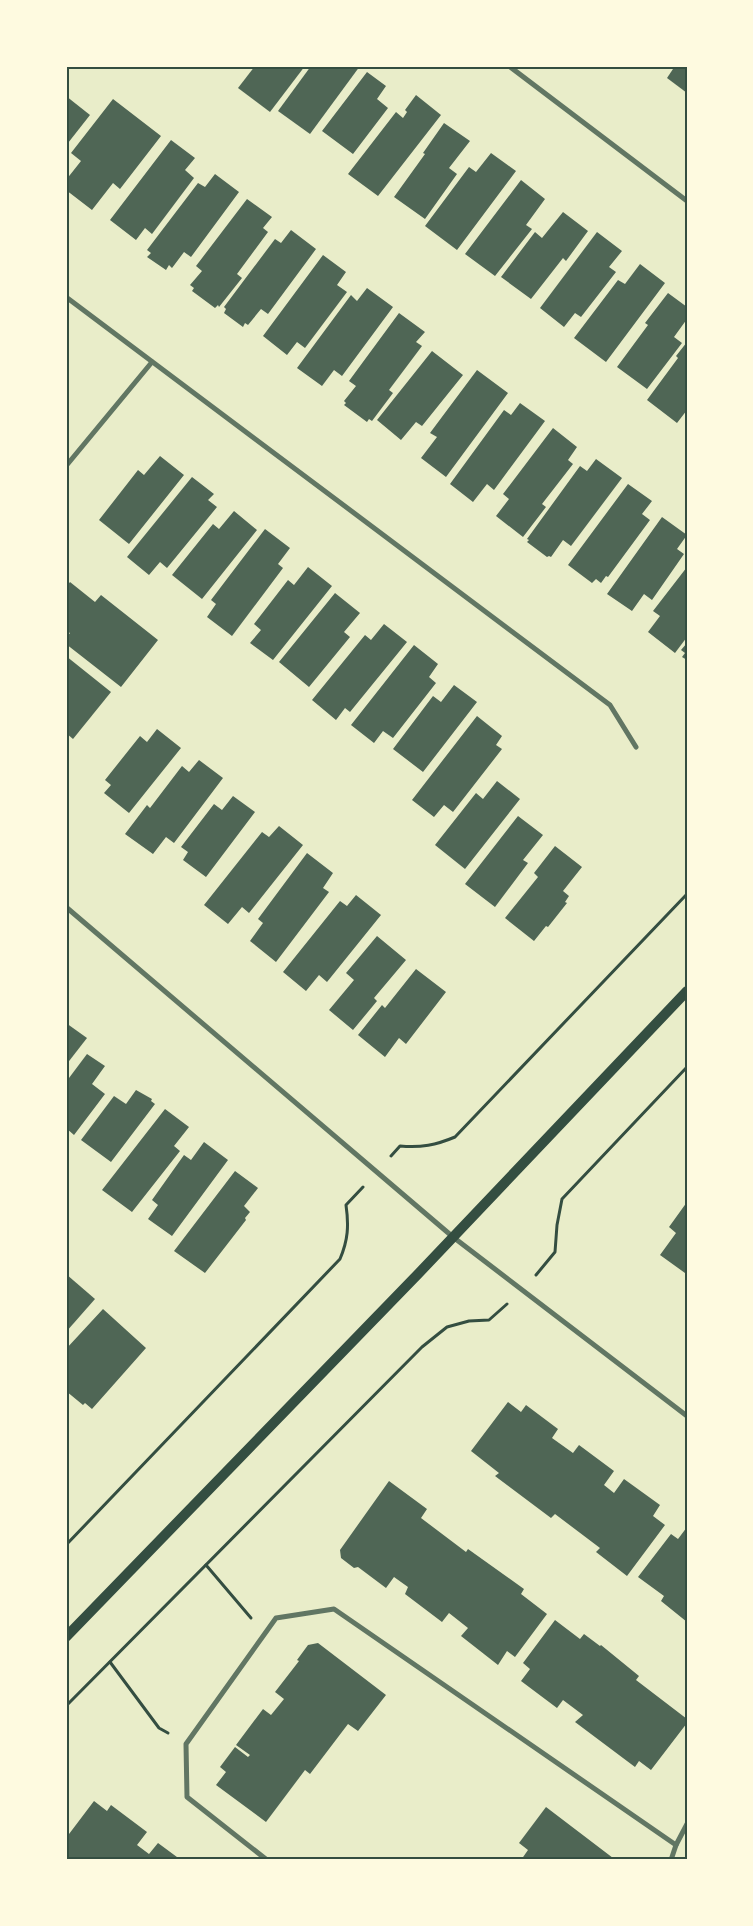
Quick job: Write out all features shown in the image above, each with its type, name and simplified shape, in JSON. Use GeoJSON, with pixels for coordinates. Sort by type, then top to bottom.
{"type":"FeatureCollection","features":[{"type":"Feature","properties":{"kind":"main road"},"geometry":{"type":"LineString","coordinates":[[66,1637],[454,1237],[687,992]]}},
{"type":"Feature","properties":{"kind":"street"},"geometry":{"type":"LineString","coordinates":[[509,66],[687,201]]}},
{"type":"Feature","properties":{"kind":"street"},"geometry":{"type":"LineString","coordinates":[[66,297],[610,705],[636,747]]}},
{"type":"Feature","properties":{"kind":"street"},"geometry":{"type":"LineString","coordinates":[[66,466],[152,362]]}},
{"type":"Feature","properties":{"kind":"street"},"geometry":{"type":"LineString","coordinates":[[66,908],[454,1237],[687,1416]]}},
{"type":"Feature","properties":{"kind":"street"},"geometry":{"type":"LineString","coordinates":[[267,1860],[187,1797],[186,1744],[276,1618],[334,1609],[676,1845]]}},
{"type":"Feature","properties":{"kind":"street"},"geometry":{"type":"LineString","coordinates":[[671,1860],[676,1845],[687,1824]]}},
{"type":"Feature","properties":{"kind":"path"},"geometry":{"type":"LineString","coordinates":[[66,1545],[340,1259],[347,1242],[349,1224],[346,1205],[400,1146],[419,1148],[438,1144],[455,1137],[687,894]]}},
{"type":"Feature","properties":{"kind":"path"},"geometry":{"type":"LineString","coordinates":[[66,1706],[422,1347],[447,1327],[468,1321],[489,1320],[524,1290],[555,1252],[557,1225],[562,1199],[687,1068]]}},
{"type":"Feature","properties":{"kind":"path"},"geometry":{"type":"LineString","coordinates":[[206,1565],[265,1634]]}},
{"type":"Feature","properties":{"kind":"path"},"geometry":{"type":"LineString","coordinates":[[110,1662],[159,1728],[186,1744]]}},
{"type":"Feature","properties":{"kind":"building"},"geometry":{"type":"Polygon","coordinates":[[[255,66],[305,66],[270,112],[238,88],[255,66]]]}},
{"type":"Feature","properties":{"kind":"building"},"geometry":{"type":"Polygon","coordinates":[[[311,66],[360,66],[310,134],[278,111],[311,66]]]}},
{"type":"Feature","properties":{"kind":"building"},"geometry":{"type":"Polygon","coordinates":[[[675,66],[687,66],[687,93],[667,78],[675,66]]]}},
{"type":"Feature","properties":{"kind":"building"},"geometry":{"type":"Polygon","coordinates":[[[367,72],[386,86],[377,99],[388,108],[353,154],[322,131],[367,72]]]}},
{"type":"Feature","properties":{"kind":"building"},"geometry":{"type":"Polygon","coordinates":[[[416,95],[441,115],[378,196],[348,174],[396,112],[403,118],[407,112],[405,110],[416,95]]]}},
{"type":"Feature","properties":{"kind":"building"},"geometry":{"type":"Polygon","coordinates":[[[66,96],[90,115],[68,143],[66,142],[66,96]]]}},
{"type":"Feature","properties":{"kind":"building"},"geometry":{"type":"Polygon","coordinates":[[[113,99],[161,136],[120,189],[113,183],[92,210],[66,190],[66,180],[81,161],[71,153],[113,99]]]}},
{"type":"Feature","properties":{"kind":"building"},"geometry":{"type":"Polygon","coordinates":[[[444,123],[470,141],[449,168],[457,174],[425,219],[394,197],[425,154],[423,153],[444,123]]]}},
{"type":"Feature","properties":{"kind":"building"},"geometry":{"type":"Polygon","coordinates":[[[171,140],[195,158],[185,170],[194,178],[152,234],[145,228],[136,240],[110,220],[171,140]]]}},
{"type":"Feature","properties":{"kind":"building"},"geometry":{"type":"Polygon","coordinates":[[[491,153],[516,171],[457,250],[425,226],[469,167],[476,172],[491,153]]]}},
{"type":"Feature","properties":{"kind":"building"},"geometry":{"type":"Polygon","coordinates":[[[215,174],[239,192],[191,257],[184,252],[172,268],[169,265],[166,270],[147,257],[151,253],[147,250],[198,183],[205,187],[215,174]]]}},
{"type":"Feature","properties":{"kind":"building"},"geometry":{"type":"Polygon","coordinates":[[[521,180],[545,199],[526,225],[532,229],[495,276],[465,254],[521,180]]]}},
{"type":"Feature","properties":{"kind":"building"},"geometry":{"type":"Polygon","coordinates":[[[247,199],[272,217],[263,228],[268,232],[237,274],[242,278],[219,307],[218,305],[215,308],[192,291],[194,288],[190,285],[202,271],[196,266],[247,199]]]}},
{"type":"Feature","properties":{"kind":"building"},"geometry":{"type":"Polygon","coordinates":[[[563,212],[588,231],[566,261],[563,258],[531,299],[501,277],[535,232],[542,238],[563,212]]]}},
{"type":"Feature","properties":{"kind":"building"},"geometry":{"type":"Polygon","coordinates":[[[291,230],[316,249],[268,314],[261,309],[248,325],[245,323],[243,327],[224,313],[226,309],[224,307],[275,239],[281,243],[291,230]]]}},
{"type":"Feature","properties":{"kind":"building"},"geometry":{"type":"Polygon","coordinates":[[[597,232],[622,251],[609,267],[616,272],[581,317],[575,313],[564,327],[540,308],[597,232]]]}},
{"type":"Feature","properties":{"kind":"building"},"geometry":{"type":"Polygon","coordinates":[[[323,255],[346,272],[337,285],[347,292],[305,348],[297,342],[287,355],[263,336],[323,255]]]}},
{"type":"Feature","properties":{"kind":"building"},"geometry":{"type":"Polygon","coordinates":[[[640,264],[665,283],[606,362],[574,338],[618,280],[625,284],[640,264]]]}},
{"type":"Feature","properties":{"kind":"building"},"geometry":{"type":"Polygon","coordinates":[[[367,288],[393,307],[342,376],[334,370],[322,386],[297,368],[351,295],[357,301],[367,288]]]}},
{"type":"Feature","properties":{"kind":"building"},"geometry":{"type":"Polygon","coordinates":[[[668,293],[687,307],[687,319],[674,337],[682,343],[647,389],[617,367],[648,325],[645,323],[668,293]]]}},
{"type":"Feature","properties":{"kind":"building"},"geometry":{"type":"Polygon","coordinates":[[[399,313],[425,332],[416,342],[422,346],[389,390],[393,393],[372,421],[369,419],[367,422],[344,405],[346,403],[344,401],[356,386],[349,381],[399,313]]]}},
{"type":"Feature","properties":{"kind":"building"},"geometry":{"type":"Polygon","coordinates":[[[687,342],[687,410],[677,423],[647,400],[678,358],[676,356],[687,342]]]}},
{"type":"Feature","properties":{"kind":"building"},"geometry":{"type":"Polygon","coordinates":[[[432,351],[463,375],[422,426],[416,422],[401,440],[377,420],[432,351]]]}},
{"type":"Feature","properties":{"kind":"building"},"geometry":{"type":"Polygon","coordinates":[[[477,370],[508,393],[446,477],[421,458],[437,437],[430,433],[477,370]]]}},
{"type":"Feature","properties":{"kind":"building"},"geometry":{"type":"Polygon","coordinates":[[[520,403],[545,421],[494,490],[487,484],[473,502],[450,484],[504,410],[511,415],[520,403]]]}},
{"type":"Feature","properties":{"kind":"building"},"geometry":{"type":"Polygon","coordinates":[[[553,428],[577,447],[568,460],[573,464],[542,504],[546,507],[523,537],[496,516],[509,499],[503,494],[553,428]]]}},
{"type":"Feature","properties":{"kind":"building"},"geometry":{"type":"Polygon","coordinates":[[[160,456],[184,475],[129,544],[99,520],[138,470],[144,475],[160,456]]]}},
{"type":"Feature","properties":{"kind":"building"},"geometry":{"type":"Polygon","coordinates":[[[596,459],[622,478],[571,546],[563,540],[551,557],[547,557],[527,542],[529,540],[527,539],[580,466],[587,471],[596,459]]]}},
{"type":"Feature","properties":{"kind":"building"},"geometry":{"type":"Polygon","coordinates":[[[192,477],[214,494],[208,500],[217,507],[167,568],[160,562],[149,575],[127,557],[192,477]]]}},
{"type":"Feature","properties":{"kind":"building"},"geometry":{"type":"Polygon","coordinates":[[[628,484],[652,501],[642,514],[650,520],[608,577],[606,576],[601,583],[596,579],[592,583],[568,565],[628,484]]]}},
{"type":"Feature","properties":{"kind":"building"},"geometry":{"type":"Polygon","coordinates":[[[234,511],[257,530],[202,599],[172,575],[213,524],[219,529],[234,511]]]}},
{"type":"Feature","properties":{"kind":"building"},"geometry":{"type":"Polygon","coordinates":[[[662,517],[687,535],[677,549],[684,554],[652,600],[644,594],[632,611],[607,594],[662,517]]]}},
{"type":"Feature","properties":{"kind":"building"},"geometry":{"type":"Polygon","coordinates":[[[265,529],[290,548],[278,564],[283,568],[232,636],[207,617],[216,604],[211,600],[265,529]]]}},
{"type":"Feature","properties":{"kind":"building"},"geometry":{"type":"Polygon","coordinates":[[[308,567],[332,586],[273,660],[250,643],[261,630],[254,624],[288,580],[294,585],[308,567]]]}},
{"type":"Feature","properties":{"kind":"building"},"geometry":{"type":"Polygon","coordinates":[[[687,567],[687,637],[675,653],[648,632],[660,616],[653,611],[687,567]]]}},
{"type":"Feature","properties":{"kind":"building"},"geometry":{"type":"Polygon","coordinates":[[[70,582],[95,602],[101,595],[158,640],[121,687],[66,644],[66,638],[70,633],[66,631],[66,587],[70,582]]]}},
{"type":"Feature","properties":{"kind":"building"},"geometry":{"type":"Polygon","coordinates":[[[335,593],[360,613],[344,632],[350,637],[309,687],[279,662],[335,593]]]}},
{"type":"Feature","properties":{"kind":"building"},"geometry":{"type":"Polygon","coordinates":[[[384,624],[407,642],[350,712],[345,708],[336,720],[312,700],[365,635],[371,640],[384,624]]]}},
{"type":"Feature","properties":{"kind":"building"},"geometry":{"type":"Polygon","coordinates":[[[687,643],[687,660],[682,657],[685,653],[681,650],[687,643]]]}},
{"type":"Feature","properties":{"kind":"building"},"geometry":{"type":"Polygon","coordinates":[[[414,645],[438,664],[429,677],[436,683],[393,738],[383,731],[374,743],[351,725],[414,645]]]}},
{"type":"Feature","properties":{"kind":"building"},"geometry":{"type":"Polygon","coordinates":[[[66,656],[111,692],[73,739],[66,733],[66,656]]]}},
{"type":"Feature","properties":{"kind":"building"},"geometry":{"type":"Polygon","coordinates":[[[454,685],[477,702],[423,772],[393,749],[433,696],[441,702],[454,685]]]}},
{"type":"Feature","properties":{"kind":"building"},"geometry":{"type":"Polygon","coordinates":[[[477,716],[502,736],[496,745],[502,749],[453,812],[444,805],[434,817],[412,800],[477,716]]]}},
{"type":"Feature","properties":{"kind":"building"},"geometry":{"type":"Polygon","coordinates":[[[157,729],[181,748],[129,813],[104,793],[111,785],[105,780],[140,736],[147,742],[157,729]]]}},
{"type":"Feature","properties":{"kind":"building"},"geometry":{"type":"Polygon","coordinates":[[[199,760],[223,778],[174,843],[166,837],[153,854],[125,834],[147,805],[150,808],[182,766],[189,772],[199,760]]]}},
{"type":"Feature","properties":{"kind":"building"},"geometry":{"type":"Polygon","coordinates":[[[497,781],[520,799],[465,869],[435,845],[476,793],[483,799],[497,781]]]}},
{"type":"Feature","properties":{"kind":"building"},"geometry":{"type":"Polygon","coordinates":[[[233,796],[255,812],[206,877],[183,860],[188,852],[181,847],[214,804],[222,810],[233,796]]]}},
{"type":"Feature","properties":{"kind":"building"},"geometry":{"type":"Polygon","coordinates":[[[518,816],[543,835],[523,860],[528,863],[495,907],[465,884],[518,816]]]}},
{"type":"Feature","properties":{"kind":"building"},"geometry":{"type":"Polygon","coordinates":[[[279,826],[303,845],[249,913],[242,907],[228,924],[204,905],[262,832],[269,837],[279,826]]]}},
{"type":"Feature","properties":{"kind":"building"},"geometry":{"type":"Polygon","coordinates":[[[555,846],[582,867],[563,891],[569,896],[565,902],[567,903],[534,941],[505,918],[538,877],[534,873],[555,846]]]}},
{"type":"Feature","properties":{"kind":"building"},"geometry":{"type":"Polygon","coordinates":[[[307,853],[333,873],[323,888],[329,892],[276,962],[250,941],[263,923],[258,919],[307,853]]]}},
{"type":"Feature","properties":{"kind":"building"},"geometry":{"type":"Polygon","coordinates":[[[356,895],[381,915],[327,982],[319,975],[306,991],[283,972],[340,901],[347,906],[356,895]]]}},
{"type":"Feature","properties":{"kind":"building"},"geometry":{"type":"Polygon","coordinates":[[[377,936],[406,960],[374,998],[377,1001],[353,1030],[329,1010],[354,980],[346,973],[377,936]]]}},
{"type":"Feature","properties":{"kind":"building"},"geometry":{"type":"Polygon","coordinates":[[[416,969],[446,992],[406,1044],[399,1038],[385,1057],[358,1035],[382,1005],[385,1008],[416,969]]]}},
{"type":"Feature","properties":{"kind":"building"},"geometry":{"type":"Polygon","coordinates":[[[66,1023],[87,1038],[66,1065],[66,1023]]]}},
{"type":"Feature","properties":{"kind":"building"},"geometry":{"type":"Polygon","coordinates":[[[87,1054],[105,1066],[92,1084],[105,1094],[74,1135],[66,1128],[66,1082],[87,1054]]]}},
{"type":"Feature","properties":{"kind":"building"},"geometry":{"type":"Polygon","coordinates":[[[136,1090],[152,1099],[151,1101],[155,1104],[111,1162],[81,1140],[114,1096],[126,1104],[136,1090]]]}},
{"type":"Feature","properties":{"kind":"building"},"geometry":{"type":"Polygon","coordinates":[[[165,1109],[189,1127],[174,1146],[180,1151],[132,1212],[102,1190],[165,1109]]]}},
{"type":"Feature","properties":{"kind":"building"},"geometry":{"type":"Polygon","coordinates":[[[204,1142],[228,1160],[172,1236],[148,1219],[158,1205],[152,1200],[184,1155],[191,1160],[204,1142]]]}},
{"type":"Feature","properties":{"kind":"building"},"geometry":{"type":"Polygon","coordinates":[[[235,1171],[258,1188],[244,1206],[250,1212],[245,1218],[246,1220],[205,1273],[174,1251],[235,1171]]]}},
{"type":"Feature","properties":{"kind":"building"},"geometry":{"type":"Polygon","coordinates":[[[687,1202],[687,1270],[685,1273],[660,1255],[676,1233],[669,1227],[687,1202]]]}},
{"type":"Feature","properties":{"kind":"building"},"geometry":{"type":"Polygon","coordinates":[[[66,1274],[95,1299],[66,1332],[66,1274]]]}},
{"type":"Feature","properties":{"kind":"building"},"geometry":{"type":"Polygon","coordinates":[[[103,1309],[146,1348],[92,1409],[85,1403],[83,1405],[66,1391],[66,1349],[103,1309]]]}},
{"type":"Feature","properties":{"kind":"building"},"geometry":{"type":"Polygon","coordinates":[[[508,1402],[521,1412],[526,1405],[558,1429],[552,1438],[573,1453],[579,1445],[614,1471],[604,1485],[614,1493],[624,1479],[660,1505],[653,1516],[665,1525],[627,1576],[596,1552],[600,1548],[555,1514],[551,1518],[495,1476],[499,1473],[471,1451],[508,1402]]]}},
{"type":"Feature","properties":{"kind":"building"},"geometry":{"type":"Polygon","coordinates":[[[389,1481],[427,1509],[421,1518],[466,1552],[468,1549],[524,1589],[521,1594],[547,1614],[515,1657],[507,1651],[498,1665],[461,1636],[468,1628],[449,1613],[442,1622],[405,1594],[408,1587],[394,1577],[386,1588],[358,1567],[354,1568],[341,1558],[340,1550],[389,1481]]]}},
{"type":"Feature","properties":{"kind":"building"},"geometry":{"type":"Polygon","coordinates":[[[687,1527],[687,1622],[661,1601],[664,1596],[638,1577],[671,1534],[678,1539],[687,1527]]]}},
{"type":"Feature","properties":{"kind":"building"},"geometry":{"type":"Polygon","coordinates":[[[555,1620],[580,1639],[584,1634],[601,1645],[639,1676],[636,1680],[687,1719],[687,1723],[651,1770],[639,1761],[635,1767],[575,1722],[583,1715],[563,1700],[557,1708],[521,1681],[530,1669],[523,1663],[555,1620]]]}},
{"type":"Feature","properties":{"kind":"building"},"geometry":{"type":"Polygon","coordinates":[[[318,1643],[386,1695],[358,1731],[348,1724],[310,1774],[305,1770],[266,1822],[216,1785],[226,1772],[220,1767],[235,1747],[248,1757],[250,1755],[236,1745],[263,1709],[271,1715],[284,1699],[275,1692],[299,1661],[297,1660],[308,1645],[318,1643]]]}},
{"type":"Feature","properties":{"kind":"building"},"geometry":{"type":"Polygon","coordinates":[[[94,1801],[107,1811],[111,1805],[147,1832],[137,1845],[149,1854],[158,1843],[181,1860],[68,1860],[66,1858],[66,1838],[94,1801]]]}},
{"type":"Feature","properties":{"kind":"building"},"geometry":{"type":"Polygon","coordinates":[[[546,1807],[613,1858],[611,1860],[521,1860],[528,1850],[519,1843],[546,1807]]]}}]}
